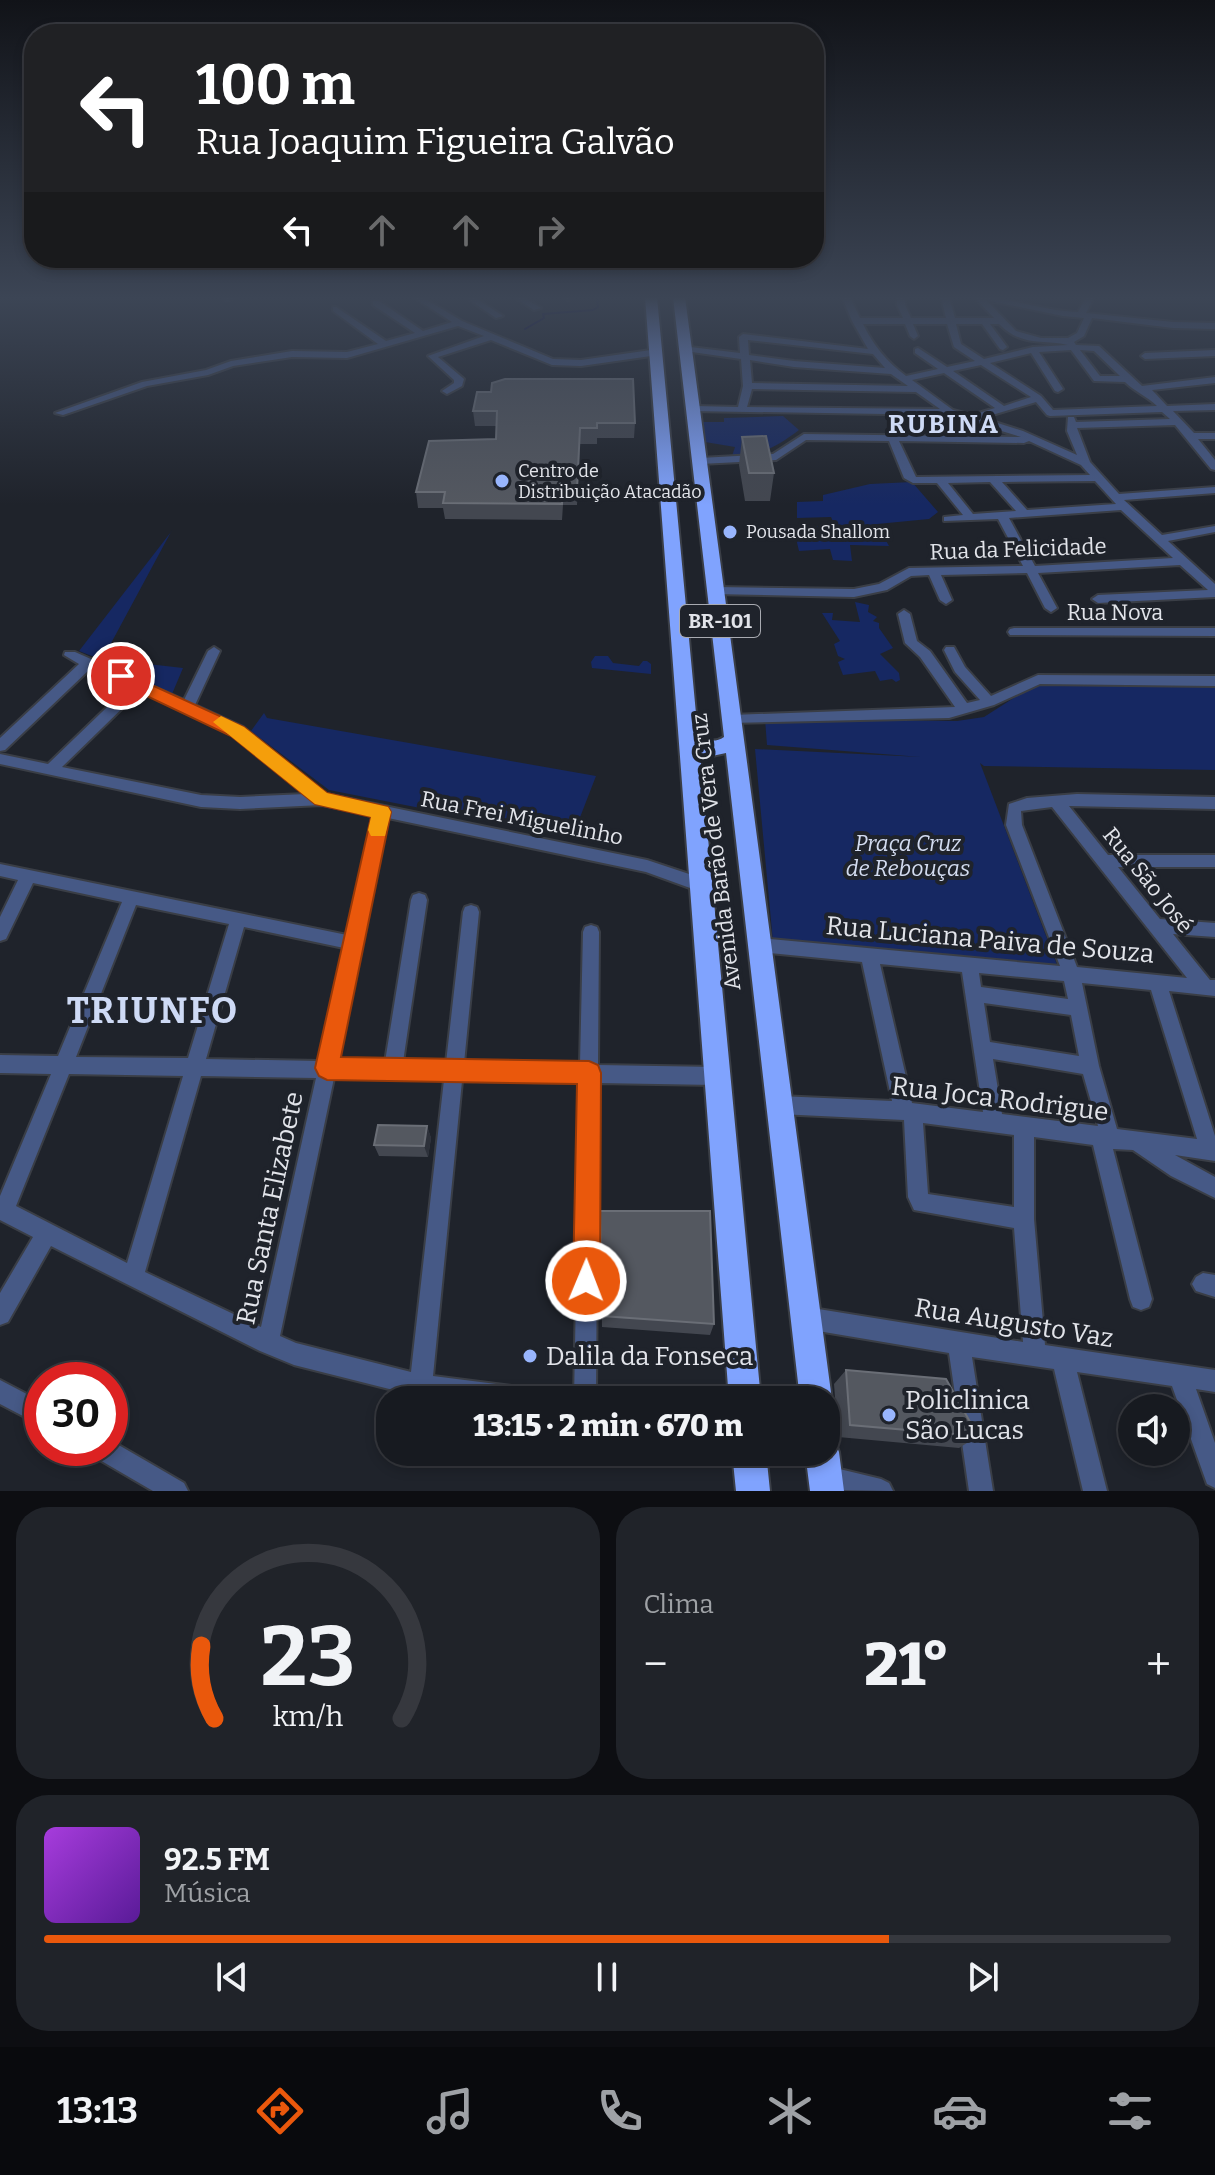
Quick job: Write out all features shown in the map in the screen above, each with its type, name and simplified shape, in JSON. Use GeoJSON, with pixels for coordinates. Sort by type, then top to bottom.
{"type":"FeatureCollection","features":[{"type":"Feature","properties":{"kind":"highway","name":"Avenida Barão de Vera Cruz"},"geometry":{"type":"LineString","coordinates":[[659,367],[744,1386]]}},
{"type":"Feature","properties":{"kind":"highway","name":"Avenida Barão de Vera Cruz"},"geometry":{"type":"LineString","coordinates":[[688,367],[814,1386]]}},
{"type":"Feature","properties":{"kind":"highway"},"geometry":{"type":"LineString","coordinates":[[661,403],[675,395],[683,396],[694,407]]}},
{"type":"Feature","properties":{"kind":"highway"},"geometry":{"type":"LineString","coordinates":[[689,739],[711,749],[723,748],[734,729]]}},
{"type":"Feature","properties":{"kind":"highway"},"geometry":{"type":"LineString","coordinates":[[750,1466],[753,1491]]}},
{"type":"Feature","properties":{"kind":"street"},"geometry":{"type":"LineString","coordinates":[[60,413],[145,384],[223,367]]}},
{"type":"Feature","properties":{"kind":"street"},"geometry":{"type":"LineString","coordinates":[[444,367],[459,379],[459,384],[447,391]]}},
{"type":"Feature","properties":{"kind":"street"},"geometry":{"type":"LineString","coordinates":[[742,408],[748,386],[745,367]]}},
{"type":"Feature","properties":{"kind":"street"},"geometry":{"type":"LineString","coordinates":[[795,367],[808,409]]}},
{"type":"Feature","properties":{"kind":"street"},"geometry":{"type":"LineString","coordinates":[[840,367],[893,371]]}},
{"type":"Feature","properties":{"kind":"street"},"geometry":{"type":"LineString","coordinates":[[889,367],[950,412],[1036,440],[1085,463]]}},
{"type":"Feature","properties":{"kind":"street"},"geometry":{"type":"LineString","coordinates":[[939,367],[1001,408]]}},
{"type":"Feature","properties":{"kind":"street"},"geometry":{"type":"LineString","coordinates":[[906,379],[961,367]]}},
{"type":"Feature","properties":{"kind":"street"},"geometry":{"type":"LineString","coordinates":[[990,367],[1038,398],[1050,413],[1215,407]]}},
{"type":"Feature","properties":{"kind":"street"},"geometry":{"type":"LineString","coordinates":[[1044,367],[1058,389]]}},
{"type":"Feature","properties":{"kind":"street"},"geometry":{"type":"LineString","coordinates":[[1088,367],[1098,380],[1128,379]]}},
{"type":"Feature","properties":{"kind":"street"},"geometry":{"type":"LineString","coordinates":[[1115,367],[1164,408],[1215,467]]}},
{"type":"Feature","properties":{"kind":"street"},"geometry":{"type":"LineString","coordinates":[[1148,393],[1146,387],[1215,380]]}},
{"type":"Feature","properties":{"kind":"street"},"geometry":{"type":"LineString","coordinates":[[748,386],[920,389]]}},
{"type":"Feature","properties":{"kind":"street"},"geometry":{"type":"LineString","coordinates":[[969,419],[1038,398]]}},
{"type":"Feature","properties":{"kind":"street"},"geometry":{"type":"LineString","coordinates":[[694,407],[950,412]]}},
{"type":"Feature","properties":{"kind":"street"},"geometry":{"type":"LineString","coordinates":[[1065,412],[1073,425],[1072,431],[1085,463],[1097,478],[1215,592]]}},
{"type":"Feature","properties":{"kind":"street"},"geometry":{"type":"LineString","coordinates":[[1073,425],[1176,422]]}},
{"type":"Feature","properties":{"kind":"street"},"geometry":{"type":"LineString","coordinates":[[1191,436],[1215,436]]}},
{"type":"Feature","properties":{"kind":"street"},"geometry":{"type":"LineString","coordinates":[[700,461],[776,457],[804,437],[1036,440]]}},
{"type":"Feature","properties":{"kind":"street"},"geometry":{"type":"LineString","coordinates":[[893,438],[910,479],[1097,478]]}},
{"type":"Feature","properties":{"kind":"street"},"geometry":{"type":"LineString","coordinates":[[994,480],[1025,515]]}},
{"type":"Feature","properties":{"kind":"street"},"geometry":{"type":"LineString","coordinates":[[941,481],[971,518]]}},
{"type":"Feature","properties":{"kind":"street"},"geometry":{"type":"LineString","coordinates":[[948,519],[1025,515],[1215,490]]}},
{"type":"Feature","properties":{"kind":"street"},"geometry":{"type":"LineString","coordinates":[[1003,517],[1051,608]]}},
{"type":"Feature","properties":{"kind":"street"},"geometry":{"type":"LineString","coordinates":[[1159,539],[1215,529]]}},
{"type":"Feature","properties":{"kind":"street","name":"Rua da Felicidade"},"geometry":{"type":"LineString","coordinates":[[716,591],[865,592],[883,587],[904,573],[1031,570],[1182,561]]}},
{"type":"Feature","properties":{"kind":"street"},"geometry":{"type":"LineString","coordinates":[[933,571],[946,600]]}},
{"type":"Feature","properties":{"kind":"street"},"geometry":{"type":"LineString","coordinates":[[1098,599],[1215,592]]}},
{"type":"Feature","properties":{"kind":"street"},"geometry":{"type":"LineString","coordinates":[[904,614],[911,643],[925,654],[964,710]]}},
{"type":"Feature","properties":{"kind":"street","name":"Rua Nova"},"geometry":{"type":"LineString","coordinates":[[1014,632],[1215,632]]}},
{"type":"Feature","properties":{"kind":"street"},"geometry":{"type":"LineString","coordinates":[[950,650],[960,669],[989,702]]}},
{"type":"Feature","properties":{"kind":"street"},"geometry":{"type":"LineString","coordinates":[[188,706],[214,651]]}},
{"type":"Feature","properties":{"kind":"street"},"geometry":{"type":"LineString","coordinates":[[70,655],[238,731],[322,799]]}},
{"type":"Feature","properties":{"kind":"street"},"geometry":{"type":"LineString","coordinates":[[0,755],[88,663]]}},
{"type":"Feature","properties":{"kind":"street"},"geometry":{"type":"LineString","coordinates":[[734,729],[934,715],[989,702],[1038,679],[1215,681]]}},
{"type":"Feature","properties":{"kind":"street"},"geometry":{"type":"LineString","coordinates":[[49,771],[139,684]]}},
{"type":"Feature","properties":{"kind":"street","name":"Rua Frei Miguelinho"},"geometry":{"type":"LineString","coordinates":[[0,755],[49,771],[201,801],[240,803],[322,799],[647,866],[701,885]]}},
{"type":"Feature","properties":{"kind":"street"},"geometry":{"type":"LineString","coordinates":[[1141,1299],[1130,1242],[1114,1197],[1106,1139],[1071,973],[1014,825],[1014,808],[1025,803],[1056,801],[1215,803]]}},
{"type":"Feature","properties":{"kind":"street","name":"Rua São José"},"geometry":{"type":"LineString","coordinates":[[1056,801],[1210,987]]}},
{"type":"Feature","properties":{"kind":"street","name":"Rua Santa Elizabete"},"geometry":{"type":"LineString","coordinates":[[268,1343],[382,812]]}},
{"type":"Feature","properties":{"kind":"street"},"geometry":{"type":"LineString","coordinates":[[1105,861],[1215,861]]}},
{"type":"Feature","properties":{"kind":"street"},"geometry":{"type":"LineString","coordinates":[[0,870],[353,943]]}},
{"type":"Feature","properties":{"kind":"street"},"geometry":{"type":"LineString","coordinates":[[0,934],[29,875]]}},
{"type":"Feature","properties":{"kind":"street"},"geometry":{"type":"LineString","coordinates":[[132,896],[65,1066],[2,1210],[294,1354],[421,1386],[471,912]]}},
{"type":"Feature","properties":{"kind":"street"},"geometry":{"type":"LineString","coordinates":[[393,1070],[419,900]]}},
{"type":"Feature","properties":{"kind":"street"},"geometry":{"type":"LineString","coordinates":[[133,1277],[238,920]]}},
{"type":"Feature","properties":{"kind":"street"},"geometry":{"type":"LineString","coordinates":[[1158,926],[1215,930]]}},
{"type":"Feature","properties":{"kind":"street"},"geometry":{"type":"LineString","coordinates":[[585,1386],[591,932]]}},
{"type":"Feature","properties":{"kind":"street","name":"Rua Luciana Paiva de Souza"},"geometry":{"type":"LineString","coordinates":[[759,945],[1210,987]]}},
{"type":"Feature","properties":{"kind":"street"},"geometry":{"type":"LineString","coordinates":[[869,954],[908,1112],[921,1203],[1024,1219]]}},
{"type":"Feature","properties":{"kind":"street"},"geometry":{"type":"LineString","coordinates":[[969,964],[994,1123]]}},
{"type":"Feature","properties":{"kind":"street"},"geometry":{"type":"LineString","coordinates":[[1157,982],[1213,1151]]}},
{"type":"Feature","properties":{"kind":"street"},"geometry":{"type":"LineString","coordinates":[[973,994],[1077,1008]]}},
{"type":"Feature","properties":{"kind":"street"},"geometry":{"type":"LineString","coordinates":[[982,1049],[1090,1066]]}},
{"type":"Feature","properties":{"kind":"street"},"geometry":{"type":"LineString","coordinates":[[0,1064],[716,1076]]}},
{"type":"Feature","properties":{"kind":"street","name":"Rua Joca Rodrigue"},"geometry":{"type":"LineString","coordinates":[[779,1105],[908,1112],[1213,1151]]}},
{"type":"Feature","properties":{"kind":"street"},"geometry":{"type":"LineString","coordinates":[[1024,1127],[1024,1219],[1035,1356]]}},
{"type":"Feature","properties":{"kind":"street"},"geometry":{"type":"LineString","coordinates":[[1137,1143],[1215,1188]]}},
{"type":"Feature","properties":{"kind":"street"},"geometry":{"type":"LineString","coordinates":[[0,1314],[47,1233]]}},
{"type":"Feature","properties":{"kind":"street","name":"Rua Augusto Vaz"},"geometry":{"type":"LineString","coordinates":[[806,1318],[1035,1356],[1215,1381]]}},
{"type":"Feature","properties":{"kind":"street"},"geometry":{"type":"LineString","coordinates":[[959,1344],[981,1491]]}},
{"type":"Feature","properties":{"kind":"street"},"geometry":{"type":"LineString","coordinates":[[1063,1360],[1095,1491]]}},
{"type":"Feature","properties":{"kind":"street"},"geometry":{"type":"LineString","coordinates":[[1180,1376],[1215,1476]]}},
{"type":"Feature","properties":{"kind":"street"},"geometry":{"type":"LineString","coordinates":[[0,1391],[24,1405]]}},
{"type":"Feature","properties":{"kind":"street"},"geometry":{"type":"LineString","coordinates":[[128,1464],[175,1491]]}},
{"type":"Feature","properties":{"kind":"street"},"geometry":{"type":"LineString","coordinates":[[825,1474],[881,1491]]}},
{"type":"Feature","properties":{"kind":"green space"},"geometry":{"type":"Polygon","coordinates":[[[783,416],[799,430],[760,452],[732,456],[735,447],[705,442],[702,422],[783,416]]]}},
{"type":"Feature","properties":{"kind":"green space"},"geometry":{"type":"Polygon","coordinates":[[[912,482],[938,512],[929,519],[877,524],[889,546],[850,545],[852,561],[833,560],[830,549],[799,551],[794,530],[834,524],[831,517],[797,518],[797,502],[823,501],[823,495],[870,484],[912,482]]]}},
{"type":"Feature","properties":{"kind":"green space"},"geometry":{"type":"Polygon","coordinates":[[[171,532],[102,660],[79,651],[171,532]]]}},
{"type":"Feature","properties":{"kind":"green space"},"geometry":{"type":"Polygon","coordinates":[[[855,602],[869,605],[868,612],[877,617],[873,621],[879,623],[879,628],[893,648],[880,654],[899,673],[900,680],[880,681],[875,671],[843,675],[838,662],[845,659],[838,656],[834,644],[840,641],[822,613],[833,613],[832,620],[860,622],[855,602]]]}},
{"type":"Feature","properties":{"kind":"green space"},"geometry":{"type":"Polygon","coordinates":[[[595,656],[608,656],[613,663],[639,666],[647,661],[651,664],[651,674],[592,668],[591,662],[595,656]]]}},
{"type":"Feature","properties":{"kind":"green space"},"geometry":{"type":"Polygon","coordinates":[[[113,660],[183,668],[172,694],[108,666],[113,660]]]}},
{"type":"Feature","properties":{"kind":"green space","name":"Praça Cruz de Rebouças"},"geometry":{"type":"Polygon","coordinates":[[[1037,683],[1215,684],[1215,770],[984,766],[980,763],[1059,970],[773,942],[755,749],[921,757],[767,745],[765,719],[957,721],[984,717],[1037,683]]]}},
{"type":"Feature","properties":{"kind":"green space"},"geometry":{"type":"Polygon","coordinates":[[[264,713],[267,718],[596,776],[572,838],[329,790],[251,731],[264,713]]]}},
{"type":"Feature","properties":{"kind":"building"},"geometry":{"type":"Polygon","coordinates":[[[505,379],[633,379],[635,423],[597,423],[597,428],[580,428],[577,489],[563,489],[562,504],[443,503],[445,492],[416,492],[429,441],[496,439],[497,411],[473,411],[477,392],[491,392],[492,383],[505,379]]]}},
{"type":"Feature","properties":{"kind":"building"},"geometry":{"type":"Polygon","coordinates":[[[766,436],[774,473],[749,473],[742,437],[766,436]]]}},
{"type":"Feature","properties":{"kind":"building"},"geometry":{"type":"Polygon","coordinates":[[[378,1125],[427,1126],[424,1146],[374,1145],[378,1125]]]}},
{"type":"Feature","properties":{"kind":"building"},"geometry":{"type":"Polygon","coordinates":[[[600,1211],[710,1211],[714,1324],[602,1316],[600,1211]]]}},
{"type":"Feature","properties":{"kind":"building"},"geometry":{"type":"Polygon","coordinates":[[[846,1370],[946,1379],[978,1436],[850,1425],[846,1370]]]}},
{"type":"Feature","properties":{"kind":"slow traffic"},"geometry":{"type":"LineString","coordinates":[[221,722],[238,731],[322,799],[382,812],[378,830]]}},
{"type":"Feature","properties":{"kind":"place","name":"Centro de Distribuição Atacadão"},"geometry":{"type":"Point","coordinates":[502,481]}},
{"type":"Feature","properties":{"kind":"place","name":"Pousada Shallom"},"geometry":{"type":"Point","coordinates":[730,532]}},
{"type":"Feature","properties":{"kind":"place","name":"Dalila da Fonseca"},"geometry":{"type":"Point","coordinates":[530,1356]}},
{"type":"Feature","properties":{"kind":"place","name":"Policlinica São Lucas"},"geometry":{"type":"Point","coordinates":[889,1415]}},
{"type":"Feature","properties":{"kind":"district","name":"RUBINA"},"geometry":{"type":"Point","coordinates":[944,424]}},
{"type":"Feature","properties":{"kind":"district","name":"TRIUNFO"},"geometry":{"type":"Point","coordinates":[153,1011]}},
{"type":"Feature","properties":{"kind":"route"},"geometry":{"type":"LineString","coordinates":[[121,676],[238,731],[322,799],[382,812],[327,1068],[589,1073],[586,1281]]}}]}
